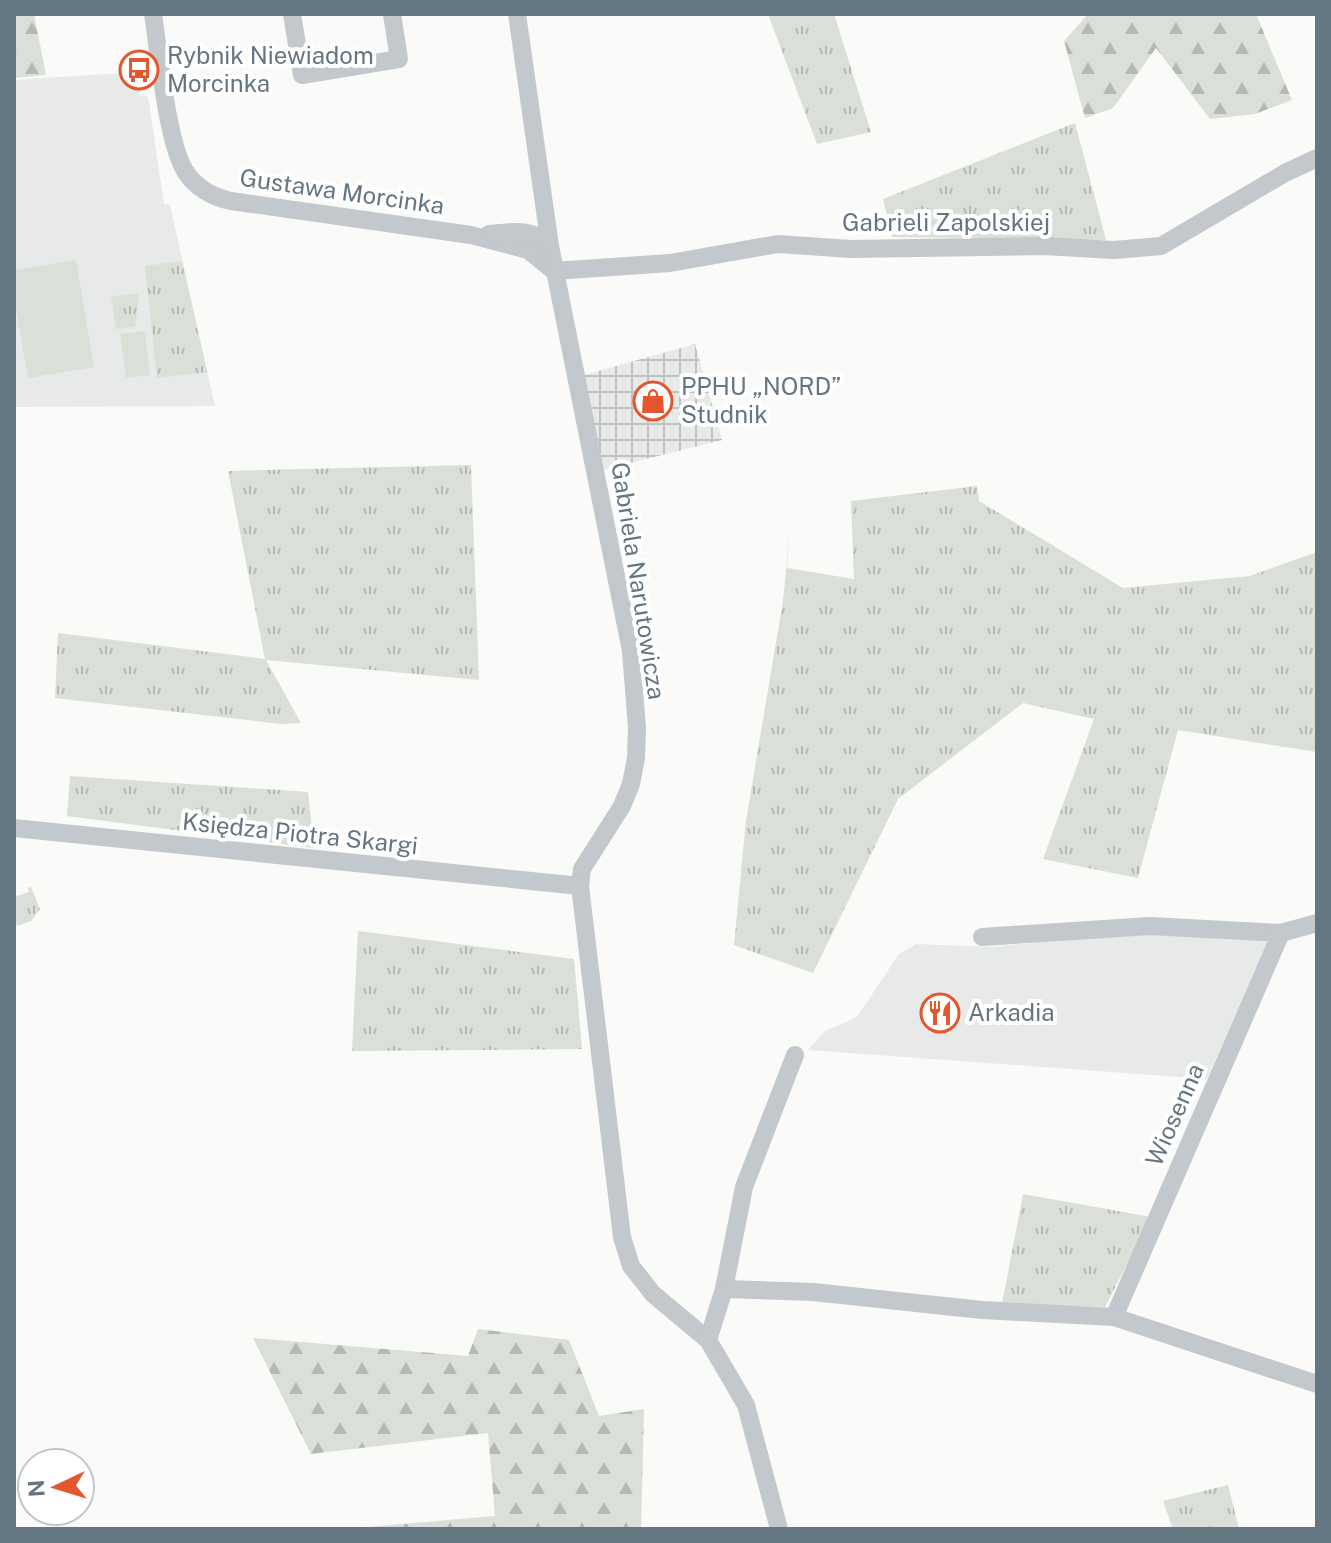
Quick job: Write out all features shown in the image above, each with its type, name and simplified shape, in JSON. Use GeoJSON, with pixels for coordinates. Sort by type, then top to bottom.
{"type":"FeatureCollection","features":[{"type":"Feature","properties":{"kind":"street","name":"Gustawa Morcinka"},"geometry":{"type":"LineString","coordinates":[[153,14],[175,148],[185,170],[199,187],[231,201],[471,235],[528,250],[554,271]]}},
{"type":"Feature","properties":{"kind":"street"},"geometry":{"type":"LineString","coordinates":[[292,14],[302,75],[399,59],[392,14]]}},
{"type":"Feature","properties":{"kind":"street","name":"Gabriela Narutowicza"},"geometry":{"type":"LineString","coordinates":[[517,14],[554,271],[631,651],[637,728],[631,784],[622,806],[582,869],[580,886],[622,1237],[631,1266],[653,1294],[708,1340],[746,1405],[779,1529]]}},
{"type":"Feature","properties":{"kind":"street","name":"Gabrieli Zapolskiej"},"geometry":{"type":"LineString","coordinates":[[554,271],[670,263],[778,244],[851,249],[1044,246],[1114,250],[1161,246],[1285,173],[1317,158]]}},
{"type":"Feature","properties":{"kind":"street"},"geometry":{"type":"LineString","coordinates":[[519,231],[536,222],[545,210]]}},
{"type":"Feature","properties":{"kind":"street","name":"Gustawa Morcinka"},"geometry":{"type":"LineString","coordinates":[[471,235],[519,231]]}},
{"type":"Feature","properties":{"kind":"street"},"geometry":{"type":"LineString","coordinates":[[519,231],[538,236],[550,246]]}},
{"type":"Feature","properties":{"kind":"street","name":"Gustawa Morcinka"},"geometry":{"type":"LineString","coordinates":[[528,250],[550,246]]}},
{"type":"Feature","properties":{"kind":"street","name":"Księdza Piotra Skargi"},"geometry":{"type":"LineString","coordinates":[[15,828],[580,886]]}},
{"type":"Feature","properties":{"kind":"street"},"geometry":{"type":"LineString","coordinates":[[982,937],[1150,926],[1281,933],[1317,923]]}},
{"type":"Feature","properties":{"kind":"street","name":"Wiosenna"},"geometry":{"type":"LineString","coordinates":[[1114,1317],[1281,933]]}},
{"type":"Feature","properties":{"kind":"street"},"geometry":{"type":"LineString","coordinates":[[708,1340],[724,1289],[744,1187],[795,1055]]}},
{"type":"Feature","properties":{"kind":"street"},"geometry":{"type":"LineString","coordinates":[[724,1289],[813,1292],[982,1310],[1114,1317],[1317,1384]]}},
{"type":"Feature","properties":{"kind":"shaded area"},"geometry":{"type":"Polygon","coordinates":[[[138,72],[140,96],[148,96],[164,204],[170,205],[215,406],[14,407],[14,80],[138,72]]]}},
{"type":"Feature","properties":{"kind":"shaded area"},"geometry":{"type":"Polygon","coordinates":[[[695,344],[722,440],[602,470],[584,375],[695,344]]]}},
{"type":"Feature","properties":{"kind":"shaded area"},"geometry":{"type":"Polygon","coordinates":[[[1143,932],[1269,940],[1207,1079],[808,1050],[825,1031],[857,1017],[899,954],[916,944],[991,947],[1143,932]]]}},
{"type":"Feature","properties":{"kind":"green space"},"geometry":{"type":"Polygon","coordinates":[[[14,14],[34,14],[46,75],[14,78],[14,14]]]}},
{"type":"Feature","properties":{"kind":"green space"},"geometry":{"type":"Polygon","coordinates":[[[768,14],[834,14],[871,132],[817,144],[768,14]]]}},
{"type":"Feature","properties":{"kind":"green space"},"geometry":{"type":"Polygon","coordinates":[[[1088,14],[1256,14],[1292,100],[1255,114],[1210,119],[1156,48],[1113,108],[1085,118],[1064,41],[1088,14]]]}},
{"type":"Feature","properties":{"kind":"green space"},"geometry":{"type":"Polygon","coordinates":[[[1075,123],[1106,240],[892,237],[883,199],[1075,123]]]}},
{"type":"Feature","properties":{"kind":"green space"},"geometry":{"type":"Polygon","coordinates":[[[76,260],[94,367],[28,378],[14,297],[14,270],[76,260]]]}},
{"type":"Feature","properties":{"kind":"green space"},"geometry":{"type":"Polygon","coordinates":[[[182,261],[207,372],[157,378],[145,266],[182,261]]]}},
{"type":"Feature","properties":{"kind":"green space"},"geometry":{"type":"Polygon","coordinates":[[[139,293],[135,327],[116,329],[111,297],[139,293]]]}},
{"type":"Feature","properties":{"kind":"green space"},"geometry":{"type":"Polygon","coordinates":[[[145,331],[150,375],[126,378],[120,334],[145,331]]]}},
{"type":"Feature","properties":{"kind":"green space"},"geometry":{"type":"Polygon","coordinates":[[[471,465],[479,680],[266,660],[301,723],[281,724],[55,698],[58,633],[265,659],[228,471],[471,465]]]}},
{"type":"Feature","properties":{"kind":"green space"},"geometry":{"type":"Polygon","coordinates":[[[977,486],[979,501],[1123,588],[1250,576],[1317,552],[1317,752],[1178,730],[1138,878],[1043,859],[1094,719],[1023,703],[898,799],[813,973],[734,945],[746,821],[783,601],[790,530],[787,568],[854,579],[851,501],[977,486]]]}},
{"type":"Feature","properties":{"kind":"green space"},"geometry":{"type":"Polygon","coordinates":[[[70,776],[308,792],[314,848],[67,816],[70,776]]]}},
{"type":"Feature","properties":{"kind":"green space"},"geometry":{"type":"Polygon","coordinates":[[[31,887],[40,909],[31,921],[17,926],[14,897],[29,892],[28,888],[31,887]]]}},
{"type":"Feature","properties":{"kind":"green space"},"geometry":{"type":"Polygon","coordinates":[[[358,931],[574,959],[582,1049],[352,1051],[358,931]]]}},
{"type":"Feature","properties":{"kind":"green space"},"geometry":{"type":"Polygon","coordinates":[[[1023,1194],[1151,1217],[1105,1307],[1002,1304],[1023,1194]]]}},
{"type":"Feature","properties":{"kind":"green space"},"geometry":{"type":"Polygon","coordinates":[[[478,1329],[569,1340],[599,1416],[644,1409],[641,1529],[343,1529],[495,1516],[488,1433],[311,1454],[253,1338],[468,1356],[478,1329]]]}},
{"type":"Feature","properties":{"kind":"green space"},"geometry":{"type":"Polygon","coordinates":[[[1228,1485],[1239,1529],[1173,1529],[1163,1501],[1228,1485]]]}},
{"type":"Feature","properties":{"kind":"place","name":"Rybnik Niewiadom Morcinka"},"geometry":{"type":"Point","coordinates":[139,70]}},
{"type":"Feature","properties":{"kind":"place","name":"PPHU „NORD” Studnik"},"geometry":{"type":"Point","coordinates":[653,401]}},
{"type":"Feature","properties":{"kind":"place","name":"Arkadia"},"geometry":{"type":"Point","coordinates":[940,1013]}}]}
